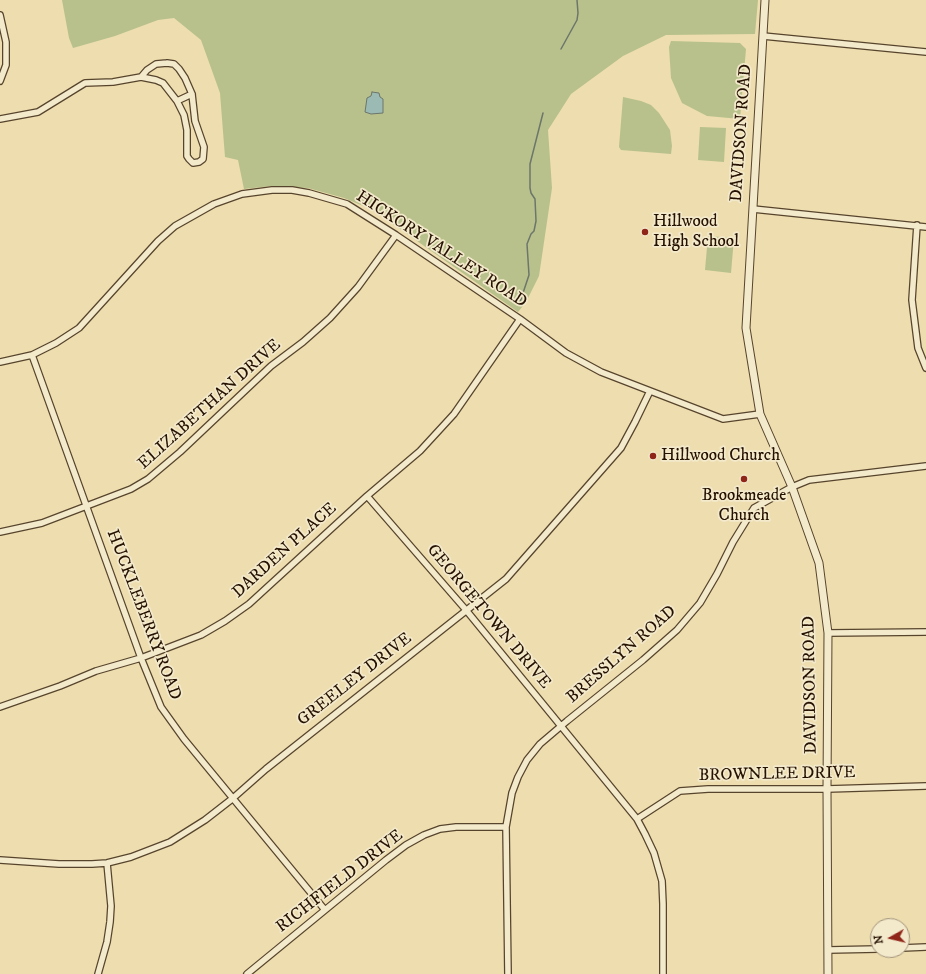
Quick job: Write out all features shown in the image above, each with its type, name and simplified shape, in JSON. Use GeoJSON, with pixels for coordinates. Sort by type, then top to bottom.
{"type":"FeatureCollection","features":[{"type":"Feature","properties":{"kind":"street","name":"DAVIDSON ROAD"},"geometry":{"type":"LineString","coordinates":[[765,0],[746,328],[760,414],[792,487],[819,563],[828,633],[828,974]]}},
{"type":"Feature","properties":{"kind":"street"},"geometry":{"type":"LineString","coordinates":[[0,15],[6,42],[6,65],[0,81]]}},
{"type":"Feature","properties":{"kind":"street"},"geometry":{"type":"LineString","coordinates":[[763,36],[926,52]]}},
{"type":"Feature","properties":{"kind":"street"},"geometry":{"type":"LineString","coordinates":[[0,119],[38,112],[85,83],[113,82],[142,77],[156,80],[163,83],[177,101],[184,115],[187,130],[187,156],[193,162],[199,162],[203,159],[204,147],[195,121],[192,94],[185,78],[174,64],[156,64],[147,70],[142,77]]}},
{"type":"Feature","properties":{"kind":"street"},"geometry":{"type":"LineString","coordinates":[[177,101],[192,94]]}},
{"type":"Feature","properties":{"kind":"street","name":"HICKORY VALLEY ROAD"},"geometry":{"type":"LineString","coordinates":[[0,362],[32,355],[79,328],[158,241],[176,226],[214,204],[242,194],[272,190],[292,190],[309,193],[347,204],[396,235],[566,353],[601,372],[722,419],[760,414]]}},
{"type":"Feature","properties":{"kind":"street"},"geometry":{"type":"LineString","coordinates":[[753,209],[926,227]]}},
{"type":"Feature","properties":{"kind":"street"},"geometry":{"type":"LineString","coordinates":[[917,226],[912,300],[918,348],[926,368]]}},
{"type":"Feature","properties":{"kind":"street","name":"ELIZABETHAN DRIVE"},"geometry":{"type":"LineString","coordinates":[[0,532],[42,523],[131,489],[148,479],[180,452],[271,366],[303,342],[330,318],[358,287],[396,235]]}},
{"type":"Feature","properties":{"kind":"street","name":"DARDEN PLACE"},"geometry":{"type":"LineString","coordinates":[[0,707],[60,686],[96,671],[141,658],[201,635],[225,621],[249,604],[367,496],[408,462],[454,414],[520,320]]}},
{"type":"Feature","properties":{"kind":"street","name":"HUCKLEBERRY ROAD"},"geometry":{"type":"LineString","coordinates":[[32,355],[141,658],[161,707],[167,718],[325,910]]}},
{"type":"Feature","properties":{"kind":"street","name":"GREELEY DRIVE"},"geometry":{"type":"LineString","coordinates":[[0,860],[59,864],[106,863],[131,857],[170,842],[205,820],[266,769],[506,579],[621,448],[650,391]]}},
{"type":"Feature","properties":{"kind":"street","name":"BRESSLYN ROAD"},"geometry":{"type":"LineString","coordinates":[[508,974],[506,827],[512,793],[527,760],[538,747],[561,726],[642,660],[676,630],[700,603],[717,574],[732,542],[754,508],[792,487],[810,480],[926,466]]}},
{"type":"Feature","properties":{"kind":"street","name":"GEORGETOWN DRIVE"},"geometry":{"type":"LineString","coordinates":[[367,496],[466,610],[636,819],[646,834],[654,853],[662,881],[663,974]]}},
{"type":"Feature","properties":{"kind":"street"},"geometry":{"type":"LineString","coordinates":[[828,633],[926,632]]}},
{"type":"Feature","properties":{"kind":"street","name":"BROWNLEE DRIVE"},"geometry":{"type":"LineString","coordinates":[[636,819],[680,791],[708,789],[827,789],[926,786]]}},
{"type":"Feature","properties":{"kind":"street","name":"RICHFIELD DRIVE"},"geometry":{"type":"LineString","coordinates":[[247,974],[406,845],[424,835],[456,827],[506,827]]}},
{"type":"Feature","properties":{"kind":"street"},"geometry":{"type":"LineString","coordinates":[[98,974],[107,942],[110,922],[111,906],[106,863]]}},
{"type":"Feature","properties":{"kind":"street"},"geometry":{"type":"LineString","coordinates":[[910,948],[926,948]]}},
{"type":"Feature","properties":{"kind":"street"},"geometry":{"type":"LineString","coordinates":[[828,950],[870,949]]}},
{"type":"Feature","properties":{"kind":"green space"},"geometry":{"type":"Polygon","coordinates":[[[62,0],[758,0],[755,34],[666,35],[623,56],[571,94],[548,130],[552,188],[539,276],[526,302],[518,312],[373,210],[344,198],[308,188],[271,186],[244,189],[238,160],[225,157],[220,93],[201,40],[174,18],[158,20],[115,36],[73,48],[69,38],[62,0]]]}},
{"type":"Feature","properties":{"kind":"green space"},"geometry":{"type":"Polygon","coordinates":[[[671,41],[740,43],[746,49],[740,119],[707,116],[682,103],[671,78],[669,47],[671,41]]]}},
{"type":"Feature","properties":{"kind":"green space"},"geometry":{"type":"Polygon","coordinates":[[[623,97],[651,105],[659,113],[670,130],[672,146],[671,154],[621,150],[619,147],[623,97]]]}},
{"type":"Feature","properties":{"kind":"green space"},"geometry":{"type":"Polygon","coordinates":[[[700,127],[726,128],[724,162],[698,160],[700,127]]]}},
{"type":"Feature","properties":{"kind":"green space"},"geometry":{"type":"Polygon","coordinates":[[[708,236],[734,238],[731,273],[705,270],[708,236]]]}},
{"type":"Feature","properties":{"kind":"water"},"geometry":{"type":"Polygon","coordinates":[[[372,92],[379,93],[380,97],[383,99],[383,113],[371,114],[365,112],[367,98],[371,96],[372,92]]]}},
{"type":"Feature","properties":{"kind":"waterway"},"geometry":{"type":"LineString","coordinates":[[561,49],[577,20],[577,0]]}},
{"type":"Feature","properties":{"kind":"waterway"},"geometry":{"type":"LineString","coordinates":[[520,302],[529,275],[527,244],[531,234],[534,231],[536,221],[535,199],[530,188],[530,164],[543,113]]}},
{"type":"Feature","properties":{"kind":"place","name":"Hillwood High School"},"geometry":{"type":"Point","coordinates":[645,232]}},
{"type":"Feature","properties":{"kind":"place","name":"Hillwood Church"},"geometry":{"type":"Point","coordinates":[653,456]}},
{"type":"Feature","properties":{"kind":"place","name":"Brookmeade Church"},"geometry":{"type":"Point","coordinates":[744,479]}}]}
